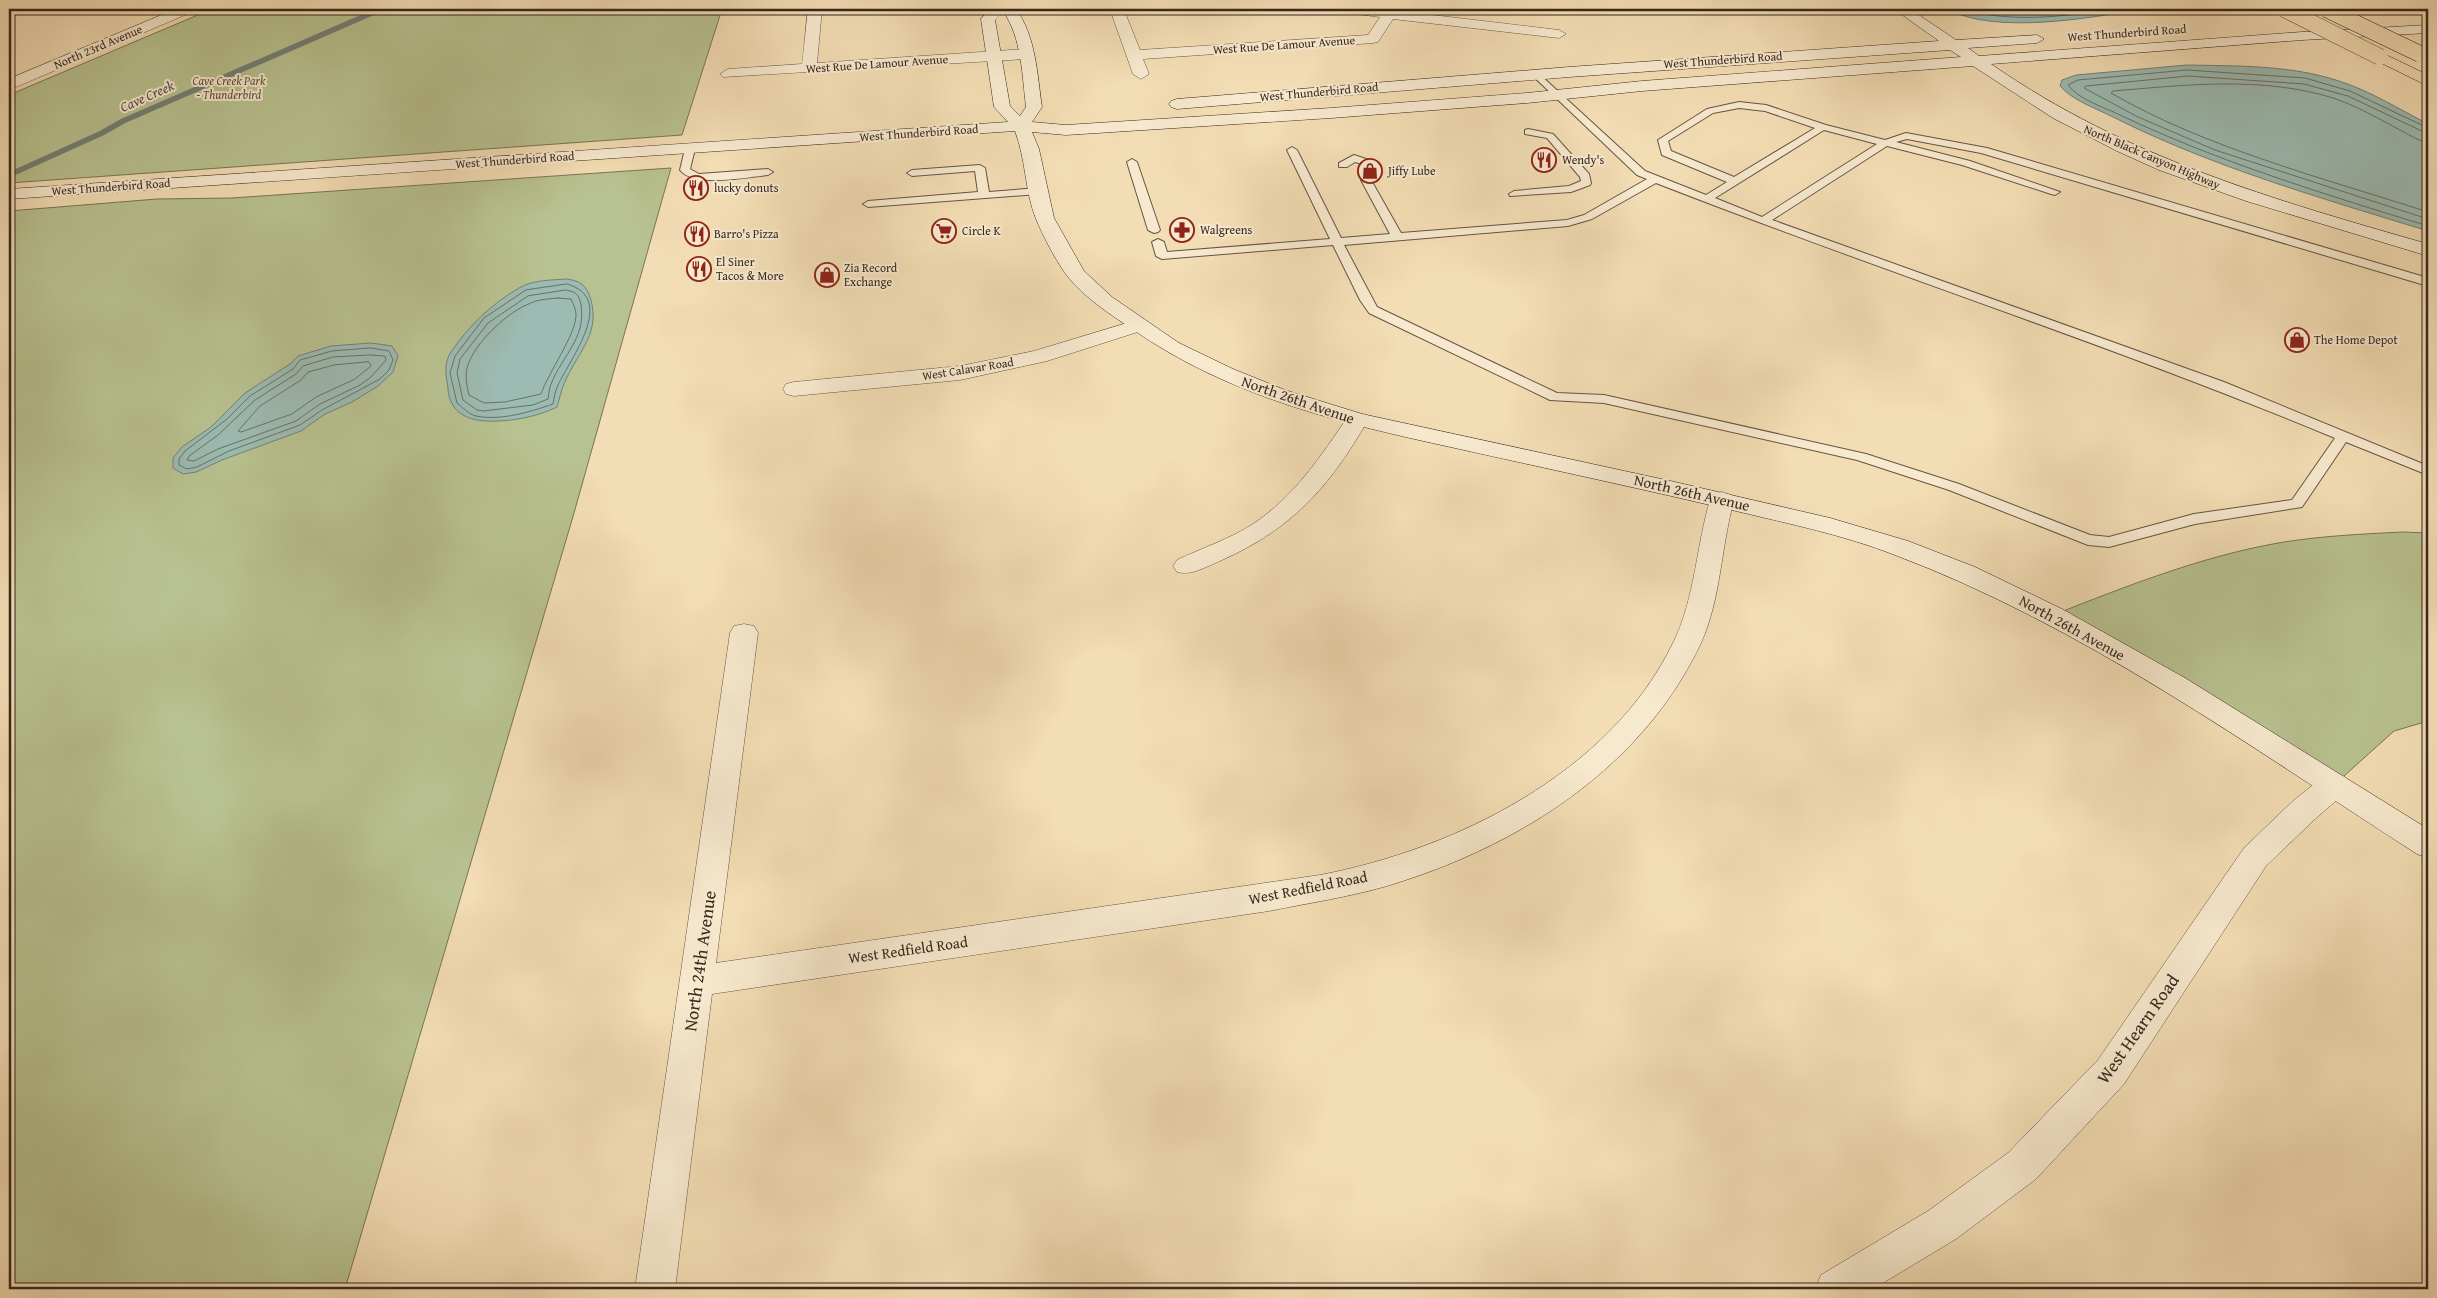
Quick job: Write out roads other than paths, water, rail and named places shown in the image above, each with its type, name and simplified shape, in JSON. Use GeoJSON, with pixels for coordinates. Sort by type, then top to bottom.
{"type":"FeatureCollection","features":[{"type":"Feature","properties":{"kind":"highway"},"geometry":{"type":"LineString","coordinates":[[2303,9],[2428,70]]}},
{"type":"Feature","properties":{"kind":"highway"},"geometry":{"type":"LineString","coordinates":[[2326,9],[2426,53]]}},
{"type":"Feature","properties":{"kind":"highway"},"geometry":{"type":"LineString","coordinates":[[2346,9],[2426,53]]}},
{"type":"Feature","properties":{"kind":"highway"},"geometry":{"type":"LineString","coordinates":[[2282,16],[2380,57],[2428,81]]}},
{"type":"Feature","properties":{"kind":"street","name":"North 23rd Avenue"},"geometry":{"type":"LineString","coordinates":[[9,85],[187,9]]}},
{"type":"Feature","properties":{"kind":"street"},"geometry":{"type":"LineString","coordinates":[[809,68],[815,9]]}},
{"type":"Feature","properties":{"kind":"street"},"geometry":{"type":"LineString","coordinates":[[998,9],[988,19],[1002,107],[1021,126],[1034,107],[1026,54],[1017,18],[1009,9]]}},
{"type":"Feature","properties":{"kind":"street"},"geometry":{"type":"LineString","coordinates":[[1120,9],[1119,15],[1141,74]]}},
{"type":"Feature","properties":{"kind":"street"},"geometry":{"type":"LineString","coordinates":[[1349,9],[1391,11],[1559,34]]}},
{"type":"Feature","properties":{"kind":"street","name":"North Black Canyon Highway"},"geometry":{"type":"LineString","coordinates":[[1902,9],[2055,112],[2083,128],[2173,168],[2277,206],[2428,250]]}},
{"type":"Feature","properties":{"kind":"street","name":"West Rue De Lamour Avenue"},"geometry":{"type":"LineString","coordinates":[[1134,55],[1374,39],[1391,11]]}},
{"type":"Feature","properties":{"kind":"street"},"geometry":{"type":"LineString","coordinates":[[2282,16],[2375,17]]}},
{"type":"Feature","properties":{"kind":"street","name":"West Thunderbird Road"},"geometry":{"type":"LineString","coordinates":[[18,193],[1021,126],[1066,130],[1265,117],[1558,95],[1642,86],[1979,62],[2302,36],[2428,29]]}},
{"type":"Feature","properties":{"kind":"street","name":"West Thunderbird Road"},"geometry":{"type":"LineString","coordinates":[[1157,106],[1538,74],[2052,38]]}},
{"type":"Feature","properties":{"kind":"street","name":"West Rue De Lamour Avenue"},"geometry":{"type":"LineString","coordinates":[[728,74],[1026,54]]}},
{"type":"Feature","properties":{"kind":"street"},"geometry":{"type":"LineString","coordinates":[[1265,117],[1288,105],[1352,98],[1387,87]]}},
{"type":"Feature","properties":{"kind":"street","name":"West Thunderbird Road"},"geometry":{"type":"LineString","coordinates":[[1021,126],[1064,113]]}},
{"type":"Feature","properties":{"kind":"street","name":"North 26th Avenue"},"geometry":{"type":"LineString","coordinates":[[1021,126],[1030,149],[1045,218],[1076,274],[1105,301],[1138,326],[1172,347],[1225,374],[1277,395],[1357,420],[1722,500],[1838,529],[1899,547],[1966,573],[2053,615],[2159,676],[2334,784],[2428,845]]}},
{"type":"Feature","properties":{"kind":"street","name":"West Calavar Road"},"geometry":{"type":"LineString","coordinates":[[794,389],[960,373],[1039,356],[1138,326]]}},
{"type":"Feature","properties":{"kind":"street"},"geometry":{"type":"LineString","coordinates":[[1186,566],[1262,529],[1306,492],[1357,420]]}},
{"type":"Feature","properties":{"kind":"street","name":"West Redfield Road"},"geometry":{"type":"LineString","coordinates":[[697,981],[1269,897],[1341,883],[1404,867],[1471,839],[1542,802],[1594,765],[1633,726],[1668,680],[1688,641],[1702,599],[1716,520],[1722,500]]}},
{"type":"Feature","properties":{"kind":"street","name":"North 24th Avenue"},"geometry":{"type":"LineString","coordinates":[[655,1289],[744,633]]}},
{"type":"Feature","properties":{"kind":"street","name":"West Hearn Road"},"geometry":{"type":"LineString","coordinates":[[1835,1289],[1942,1225],[2022,1166],[2066,1122],[2111,1072],[2255,857],[2334,784]]}},
{"type":"Feature","properties":{"kind":"lane"},"geometry":{"type":"LineString","coordinates":[[1538,74],[1641,173],[1655,180],[2136,354],[2428,471]]}},
{"type":"Feature","properties":{"kind":"lane"},"geometry":{"type":"LineString","coordinates":[[1735,181],[1665,152],[1663,140],[1710,111],[1739,105],[1766,108],[1823,127],[1966,163],[2055,192]]}},
{"type":"Feature","properties":{"kind":"lane"},"geometry":{"type":"LineString","coordinates":[[1718,119],[1736,112],[1756,114],[1813,133]]}},
{"type":"Feature","properties":{"kind":"lane"},"geometry":{"type":"LineString","coordinates":[[1706,199],[1823,127]]}},
{"type":"Feature","properties":{"kind":"lane"},"geometry":{"type":"LineString","coordinates":[[1514,194],[1571,189],[1586,183],[1585,176],[1550,136],[1528,132]]}},
{"type":"Feature","properties":{"kind":"lane"},"geometry":{"type":"LineString","coordinates":[[1673,156],[1671,148],[1693,134]]}},
{"type":"Feature","properties":{"kind":"lane"},"geometry":{"type":"LineString","coordinates":[[1763,220],[1884,143],[1906,136],[1983,150],[2428,282]]}},
{"type":"Feature","properties":{"kind":"lane"},"geometry":{"type":"LineString","coordinates":[[1346,146],[1355,161]]}},
{"type":"Feature","properties":{"kind":"lane"},"geometry":{"type":"LineString","coordinates":[[690,149],[685,170],[689,174],[699,177],[768,172]]}},
{"type":"Feature","properties":{"kind":"lane"},"geometry":{"type":"LineString","coordinates":[[1292,150],[1366,300],[1374,310],[1555,397],[1604,399],[1772,435],[1861,457],[1954,487],[2088,540],[2109,542],[2194,518],[2297,504],[2343,436]]}},
{"type":"Feature","properties":{"kind":"lane"},"geometry":{"type":"LineString","coordinates":[[1343,165],[1355,161],[1368,163]]}},
{"type":"Feature","properties":{"kind":"lane"},"geometry":{"type":"LineString","coordinates":[[1132,162],[1154,230]]}},
{"type":"Feature","properties":{"kind":"lane"},"geometry":{"type":"LineString","coordinates":[[868,204],[949,185],[980,168],[984,196]]}},
{"type":"Feature","properties":{"kind":"lane"},"geometry":{"type":"LineString","coordinates":[[912,173],[984,196],[1039,192]]}},
{"type":"Feature","properties":{"kind":"lane"},"geometry":{"type":"LineString","coordinates":[[1158,242],[1162,256],[1568,223],[1588,217],[1655,180]]}},
{"type":"Feature","properties":{"kind":"lane"},"geometry":{"type":"LineString","coordinates":[[1352,181],[1371,182],[1398,238]]}},
{"type":"Feature","properties":{"kind":"water"},"geometry":{"type":"Polygon","coordinates":[[[1947,9],[2143,9],[2070,20],[2016,23],[1967,17],[1947,9]]]}},
{"type":"Feature","properties":{"kind":"water"},"geometry":{"type":"Polygon","coordinates":[[[2187,65],[2264,67],[2321,76],[2362,90],[2428,124],[2428,231],[2267,180],[2188,151],[2084,103],[2060,86],[2062,80],[2076,75],[2187,65]]]}},
{"type":"Feature","properties":{"kind":"water"},"geometry":{"type":"Polygon","coordinates":[[[567,279],[580,283],[588,291],[593,313],[592,325],[585,346],[567,377],[557,407],[521,419],[490,421],[468,418],[456,410],[449,394],[446,366],[451,352],[458,342],[489,309],[524,285],[567,279]]]}},
{"type":"Feature","properties":{"kind":"water"},"geometry":{"type":"Polygon","coordinates":[[[371,343],[392,346],[398,356],[393,372],[378,386],[352,402],[325,414],[301,431],[222,460],[196,472],[183,474],[173,468],[173,458],[182,447],[211,427],[245,393],[290,364],[298,356],[331,346],[371,343]]]}},
{"type":"Feature","properties":{"kind":"waterway","name":"Cave Creek"},"geometry":{"type":"LineString","coordinates":[[9,175],[102,133],[123,121],[381,9]]}},
{"type":"Feature","properties":{"kind":"place","name":"Wendy's"},"geometry":{"type":"Point","coordinates":[1544,160]}},
{"type":"Feature","properties":{"kind":"place","name":"Jiffy Lube"},"geometry":{"type":"Point","coordinates":[1370,171]}},
{"type":"Feature","properties":{"kind":"place","name":"lucky donuts"},"geometry":{"type":"Point","coordinates":[696,188]}},
{"type":"Feature","properties":{"kind":"place","name":"Walgreens"},"geometry":{"type":"Point","coordinates":[1182,230]}},
{"type":"Feature","properties":{"kind":"place","name":"Circle K"},"geometry":{"type":"Point","coordinates":[944,231]}},
{"type":"Feature","properties":{"kind":"place","name":"Barro's Pizza"},"geometry":{"type":"Point","coordinates":[697,234]}},
{"type":"Feature","properties":{"kind":"place","name":"El Siner Tacos & More"},"geometry":{"type":"Point","coordinates":[699,269]}},
{"type":"Feature","properties":{"kind":"place","name":"Zia Record Exchange"},"geometry":{"type":"Point","coordinates":[827,275]}},
{"type":"Feature","properties":{"kind":"place","name":"The Home Depot"},"geometry":{"type":"Point","coordinates":[2297,340]}},
{"type":"Feature","properties":{"kind":"park label","name":"Cave Creek Park - Thunderbird"},"geometry":{"type":"Point","coordinates":[229,88]}}]}
